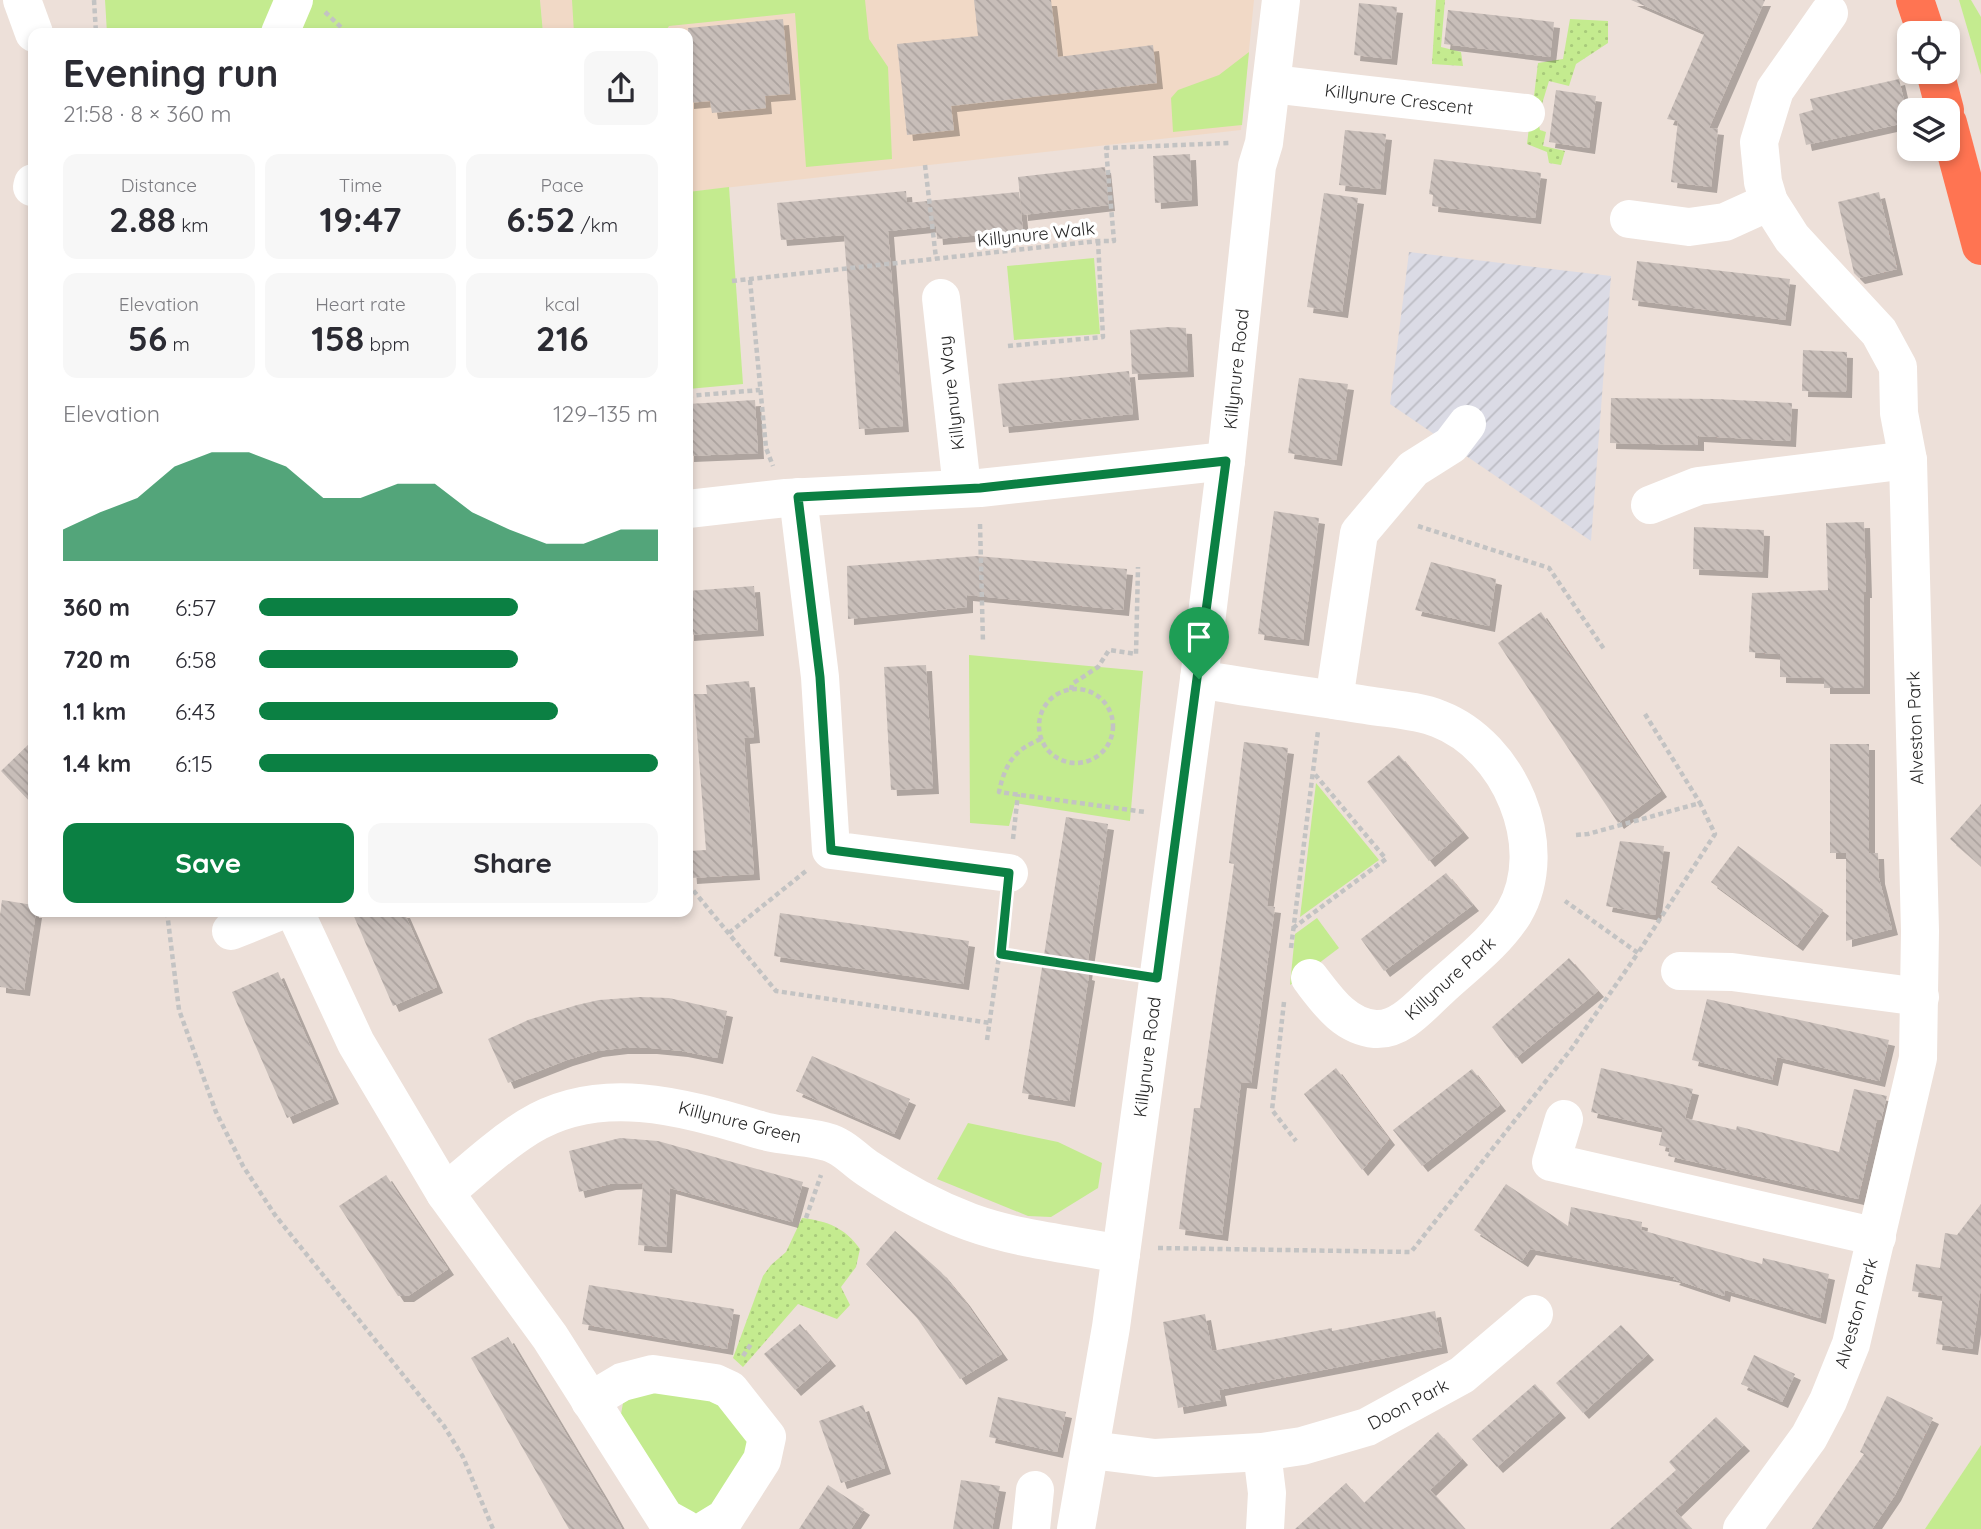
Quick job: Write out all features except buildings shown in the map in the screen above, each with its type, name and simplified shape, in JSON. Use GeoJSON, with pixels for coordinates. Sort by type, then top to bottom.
{"type":"FeatureCollection","features":[{"type":"Feature","properties":{"kind":"highway"},"geometry":{"type":"LineString","coordinates":[[1915,0],[1922,21]]}},
{"type":"Feature","properties":{"kind":"highway"},"geometry":{"type":"LineString","coordinates":[[1958,161],[1981,246]]}},
{"type":"Feature","properties":{"kind":"street"},"geometry":{"type":"LineString","coordinates":[[22,0],[32,28]]}},
{"type":"Feature","properties":{"kind":"street","name":"Killynure Road"},"geometry":{"type":"LineString","coordinates":[[1076,1529],[1091,1450],[1137,1251],[1157,978],[1199,679],[1226,461],[1257,166],[1264,143],[1281,0]]}},
{"type":"Feature","properties":{"kind":"street"},"geometry":{"type":"LineString","coordinates":[[285,28],[308,4]]}},
{"type":"Feature","properties":{"kind":"street","name":"Alveston Park"},"geometry":{"type":"LineString","coordinates":[[1742,1529],[1802,1448],[1828,1401],[1851,1344],[1918,1058],[1920,931],[1908,460],[1899,413],[1898,367],[1879,332],[1792,238],[1769,202],[1763,182],[1759,142],[1775,90],[1829,13]]}},
{"type":"Feature","properties":{"kind":"street","name":"Killynure Crescent"},"geometry":{"type":"LineString","coordinates":[[1272,84],[1526,113]]}},
{"type":"Feature","properties":{"kind":"street"},"geometry":{"type":"LineString","coordinates":[[1629,219],[1689,227],[1725,222],[1769,202]]}},
{"type":"Feature","properties":{"kind":"street","name":"Killynure Way"},"geometry":{"type":"LineString","coordinates":[[941,298],[971,488]]}},
{"type":"Feature","properties":{"kind":"street"},"geometry":{"type":"LineString","coordinates":[[1326,713],[1359,533],[1413,469],[1451,445],[1467,424]]}},
{"type":"Feature","properties":{"kind":"street"},"geometry":{"type":"LineString","coordinates":[[1650,505],[1698,486],[1908,460]]}},
{"type":"Feature","properties":{"kind":"street"},"geometry":{"type":"LineString","coordinates":[[693,508],[792,497],[971,488],[1226,461]]}},
{"type":"Feature","properties":{"kind":"street"},"geometry":{"type":"LineString","coordinates":[[792,497],[820,677],[831,850],[1009,873]]}},
{"type":"Feature","properties":{"kind":"street","name":"Killynure Park"},"geometry":{"type":"LineString","coordinates":[[1199,679],[1326,713],[1439,719],[1478,742],[1502,772],[1522,812],[1529,841],[1527,880],[1515,911],[1498,936],[1399,1024],[1376,1029],[1355,1023],[1336,1012],[1295,976]]}},
{"type":"Feature","properties":{"kind":"street"},"geometry":{"type":"LineString","coordinates":[[231,931],[266,917]]}},
{"type":"Feature","properties":{"kind":"street"},"geometry":{"type":"LineString","coordinates":[[297,917],[356,1043],[445,1193],[550,1337],[665,1518],[685,1529]]}},
{"type":"Feature","properties":{"kind":"street"},"geometry":{"type":"LineString","coordinates":[[1680,971],[1731,972],[1920,997]]}},
{"type":"Feature","properties":{"kind":"street","name":"Killynure Green"},"geometry":{"type":"LineString","coordinates":[[445,1193],[496,1150],[543,1119],[600,1104],[655,1103],[773,1134],[834,1143],[852,1154],[864,1167],[931,1205],[1009,1235],[1137,1251]]}},
{"type":"Feature","properties":{"kind":"street","name":"Alveston Park"},"geometry":{"type":"LineString","coordinates":[[1564,1119],[1551,1162],[1877,1237]]}},
{"type":"Feature","properties":{"kind":"street","name":"Doon Park"},"geometry":{"type":"LineString","coordinates":[[1091,1450],[1155,1458],[1302,1447],[1367,1427],[1400,1411],[1462,1375],[1535,1314]]}},
{"type":"Feature","properties":{"kind":"street"},"geometry":{"type":"LineString","coordinates":[[590,1401],[622,1382],[653,1374],[715,1383],[730,1390],[767,1437],[762,1460],[740,1495],[724,1518],[707,1529]]}},
{"type":"Feature","properties":{"kind":"street"},"geometry":{"type":"LineString","coordinates":[[1262,1452],[1267,1493],[1265,1529]]}},
{"type":"Feature","properties":{"kind":"street"},"geometry":{"type":"LineString","coordinates":[[1031,1529],[1035,1490]]}},
{"type":"Feature","properties":{"kind":"path"},"geometry":{"type":"LineString","coordinates":[[94,0],[96,28]]}},
{"type":"Feature","properties":{"kind":"path"},"geometry":{"type":"LineString","coordinates":[[308,4],[340,28]]}},
{"type":"Feature","properties":{"kind":"path","name":"Killynure Walk"},"geometry":{"type":"LineString","coordinates":[[732,281],[1114,241],[1106,148],[1237,143]]}},
{"type":"Feature","properties":{"kind":"path"},"geometry":{"type":"LineString","coordinates":[[925,166],[936,259]]}},
{"type":"Feature","properties":{"kind":"path"},"geometry":{"type":"LineString","coordinates":[[1009,346],[1103,337],[1098,241]]}},
{"type":"Feature","properties":{"kind":"path"},"geometry":{"type":"LineString","coordinates":[[750,280],[766,448],[792,497]]}},
{"type":"Feature","properties":{"kind":"path"},"geometry":{"type":"LineString","coordinates":[[693,397],[760,390]]}},
{"type":"Feature","properties":{"kind":"path"},"geometry":{"type":"LineString","coordinates":[[971,488],[983,643]]}},
{"type":"Feature","properties":{"kind":"path"},"geometry":{"type":"LineString","coordinates":[[1418,526],[1549,568],[1604,649]]}},
{"type":"Feature","properties":{"kind":"path"},"geometry":{"type":"LineString","coordinates":[[1071,690],[1072,684],[1098,667],[1109,650],[1136,654],[1138,567]]}},
{"type":"Feature","properties":{"kind":"path"},"geometry":{"type":"LineString","coordinates":[[1079,689],[1091,692],[1102,700],[1109,710],[1111,736],[1097,757],[1085,762],[1060,760],[1049,752],[1041,739],[1040,716],[1045,705],[1054,696],[1079,689]]}},
{"type":"Feature","properties":{"kind":"path"},"geometry":{"type":"LineString","coordinates":[[1296,1141],[1272,1110],[1295,976],[1293,928],[1312,772],[1326,713]]}},
{"type":"Feature","properties":{"kind":"path"},"geometry":{"type":"LineString","coordinates":[[1137,1251],[1411,1252],[1573,1048],[1715,834],[1700,803],[1645,714]]}},
{"type":"Feature","properties":{"kind":"path"},"geometry":{"type":"LineString","coordinates":[[1041,739],[1025,746],[1004,771],[999,792],[1180,817]]}},
{"type":"Feature","properties":{"kind":"path"},"geometry":{"type":"LineString","coordinates":[[1293,928],[1386,859],[1312,772]]}},
{"type":"Feature","properties":{"kind":"path"},"geometry":{"type":"LineString","coordinates":[[987,1040],[1001,954],[1018,794]]}},
{"type":"Feature","properties":{"kind":"path"},"geometry":{"type":"LineString","coordinates":[[1576,835],[1700,803]]}},
{"type":"Feature","properties":{"kind":"path"},"geometry":{"type":"LineString","coordinates":[[729,933],[831,850]]}},
{"type":"Feature","properties":{"kind":"path"},"geometry":{"type":"LineString","coordinates":[[693,890],[776,991],[990,1023]]}},
{"type":"Feature","properties":{"kind":"path"},"geometry":{"type":"LineString","coordinates":[[1565,901],[1638,953]]}},
{"type":"Feature","properties":{"kind":"path"},"geometry":{"type":"LineString","coordinates":[[168,917],[179,1010],[216,1112],[243,1166],[275,1215],[444,1426],[463,1457],[493,1529]]}},
{"type":"Feature","properties":{"kind":"path"},"geometry":{"type":"LineString","coordinates":[[1001,954],[1157,978]]}},
{"type":"Feature","properties":{"kind":"path"},"geometry":{"type":"LineString","coordinates":[[806,1218],[825,1164]]}},
{"type":"Feature","properties":{"kind":"shaded area"},"geometry":{"type":"Polygon","coordinates":[[[540,0],[1254,0],[1241,130],[693,191],[693,28],[543,28],[540,0]]]}},
{"type":"Feature","properties":{"kind":"shaded area"},"geometry":{"type":"Polygon","coordinates":[[[1409,252],[1611,276],[1591,541],[1390,404],[1409,252]]]}},
{"type":"Feature","properties":{"kind":"green space"},"geometry":{"type":"Polygon","coordinates":[[[105,0],[540,0],[543,28],[107,28],[105,0]]]}},
{"type":"Feature","properties":{"kind":"green space"},"geometry":{"type":"Polygon","coordinates":[[[572,0],[865,0],[869,39],[888,67],[892,159],[806,167],[795,13],[668,28],[574,28],[572,0]]]}},
{"type":"Feature","properties":{"kind":"green space"},"geometry":{"type":"Polygon","coordinates":[[[1436,0],[1445,0],[1441,47],[1461,52],[1463,66],[1432,64],[1436,0]]]}},
{"type":"Feature","properties":{"kind":"green space"},"geometry":{"type":"Polygon","coordinates":[[[1959,0],[1971,0],[1981,17],[1981,75],[1959,0]]]}},
{"type":"Feature","properties":{"kind":"green space"},"geometry":{"type":"Polygon","coordinates":[[[1570,19],[1608,21],[1608,43],[1576,64],[1569,86],[1549,81],[1542,104],[1533,104],[1538,63],[1563,59],[1570,19]]]}},
{"type":"Feature","properties":{"kind":"green space"},"geometry":{"type":"Polygon","coordinates":[[[1249,52],[1242,125],[1173,132],[1171,98],[1178,90],[1219,75],[1249,52]]]}},
{"type":"Feature","properties":{"kind":"green space"},"geometry":{"type":"Polygon","coordinates":[[[1530,119],[1538,121],[1540,130],[1546,132],[1543,146],[1565,151],[1561,165],[1549,163],[1547,152],[1527,144],[1530,119]]]}},
{"type":"Feature","properties":{"kind":"green space"},"geometry":{"type":"Polygon","coordinates":[[[729,187],[743,384],[693,389],[693,191],[729,187]]]}},
{"type":"Feature","properties":{"kind":"green space"},"geometry":{"type":"Polygon","coordinates":[[[1094,258],[1100,334],[1014,340],[1007,266],[1094,258]]]}},
{"type":"Feature","properties":{"kind":"green space"},"geometry":{"type":"Polygon","coordinates":[[[969,655],[1143,671],[1130,821],[1015,803],[1009,826],[970,823],[969,655]]]}},
{"type":"Feature","properties":{"kind":"green space"},"geometry":{"type":"Polygon","coordinates":[[[1316,783],[1379,860],[1300,917],[1316,783]]]}},
{"type":"Feature","properties":{"kind":"green space"},"geometry":{"type":"Polygon","coordinates":[[[1317,918],[1339,948],[1290,985],[1295,934],[1317,918]]]}},
{"type":"Feature","properties":{"kind":"green space"},"geometry":{"type":"Polygon","coordinates":[[[968,1123],[1058,1142],[1102,1163],[1098,1188],[1051,1217],[1028,1216],[937,1179],[968,1123]]]}},
{"type":"Feature","properties":{"kind":"green space"},"geometry":{"type":"Polygon","coordinates":[[[802,1218],[835,1227],[860,1249],[856,1267],[841,1287],[850,1305],[837,1319],[798,1304],[743,1367],[733,1358],[763,1276],[786,1252],[802,1218]]]}},
{"type":"Feature","properties":{"kind":"green space"},"geometry":{"type":"Polygon","coordinates":[[[651,1388],[720,1400],[751,1441],[717,1506],[703,1514],[689,1514],[673,1502],[621,1414],[623,1403],[651,1388]]]}},
{"type":"Feature","properties":{"kind":"green space"},"geometry":{"type":"Polygon","coordinates":[[[1981,1445],[1981,1529],[1925,1529],[1981,1445]]]}},
{"type":"Feature","properties":{"kind":"route"},"geometry":{"type":"LineString","coordinates":[[1226,461],[1199,679],[1157,978],[1001,954],[1009,873],[831,850],[820,677],[798,497],[980,488],[1226,461]]}}]}
